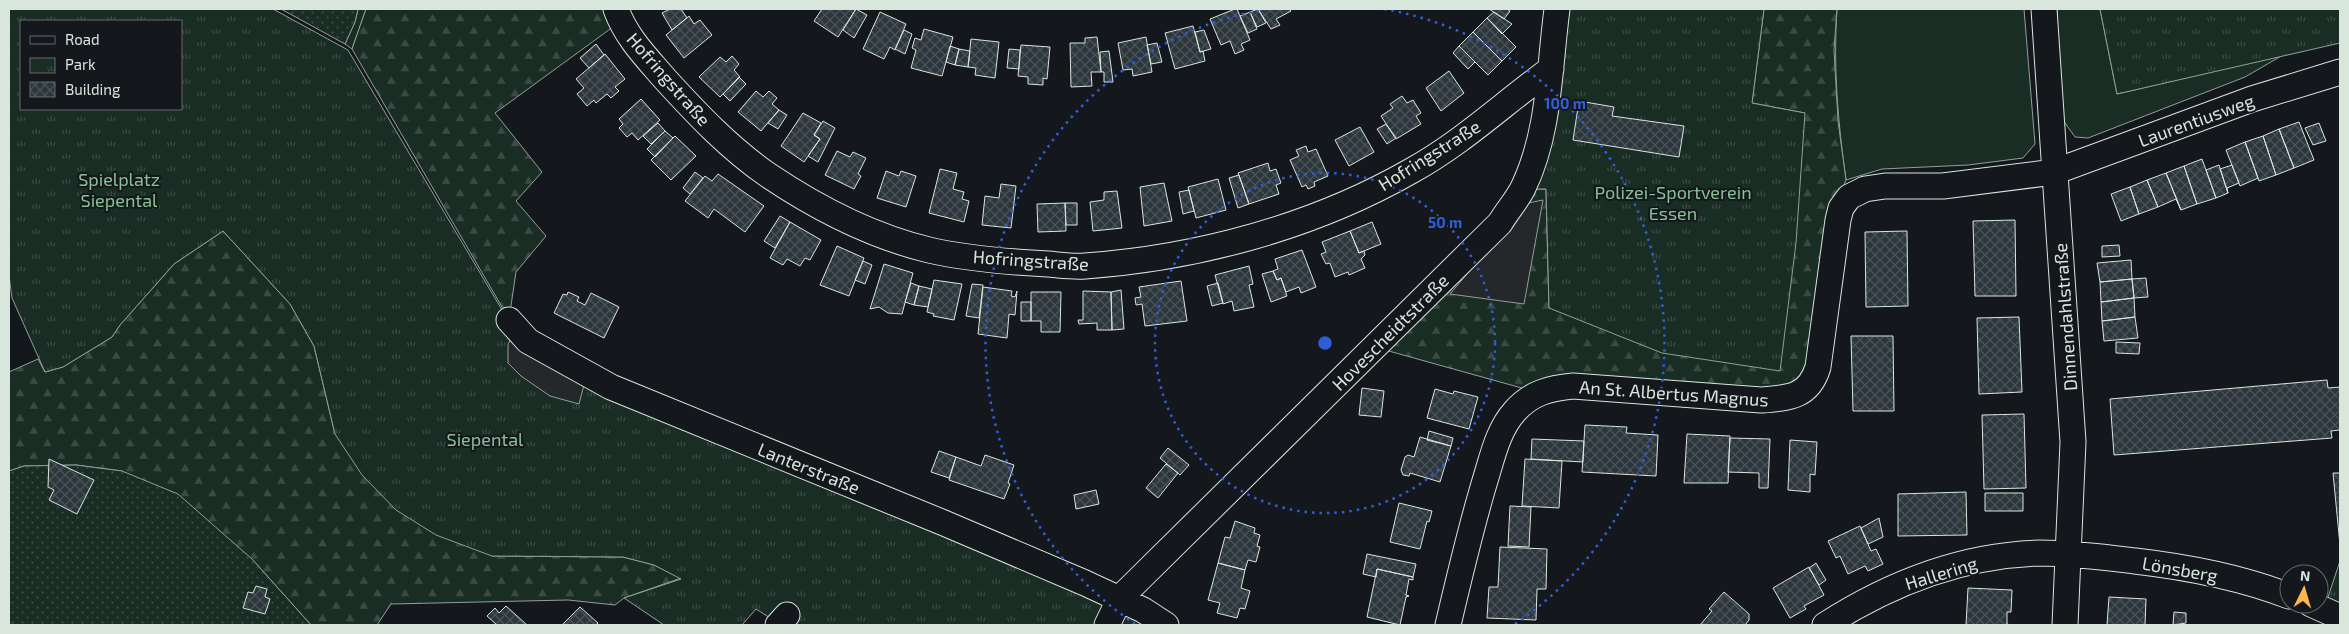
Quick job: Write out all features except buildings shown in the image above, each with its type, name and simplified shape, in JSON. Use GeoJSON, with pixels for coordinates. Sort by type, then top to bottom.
{"type":"FeatureCollection","features":[{"type":"Feature","properties":{"kind":"street","name":"Hofringstraße"},"geometry":{"type":"LineString","coordinates":[[616,9],[621,23],[638,48],[698,116],[745,159],[808,201],[865,228],[929,250],[1001,262],[1084,266],[1174,255],[1242,239],[1308,219],[1361,197],[1411,171],[1465,137],[1517,93],[1551,70]]}},
{"type":"Feature","properties":{"kind":"street","name":"Hovescheidtstraße"},"geometry":{"type":"LineString","coordinates":[[1107,625],[1120,598],[1500,222],[1523,188],[1539,148],[1551,70],[1557,9]]}},
{"type":"Feature","properties":{"kind":"street","name":"Dinnendahlstraße"},"geometry":{"type":"LineString","coordinates":[[2044,9],[2073,442],[2065,625]]}},
{"type":"Feature","properties":{"kind":"street","name":"Laurentiusweg"},"geometry":{"type":"LineString","coordinates":[[2054,172],[2252,99],[2340,72]]}},
{"type":"Feature","properties":{"kind":"street","name":"An St. Albertus Magnus"},"geometry":{"type":"LineString","coordinates":[[1448,625],[1468,538],[1494,451],[1505,424],[1516,410],[1530,398],[1556,388],[1573,386],[1761,400],[1783,399],[1800,394],[1814,379],[1818,367],[1838,220],[1841,208],[1849,197],[1872,188],[1943,186],[2054,172]]}},
{"type":"Feature","properties":{"kind":"street","name":"Lanterstraße"},"geometry":{"type":"LineString","coordinates":[[509,320],[528,341],[611,387],[944,523],[1120,598],[1152,615],[1166,625]]}},
{"type":"Feature","properties":{"kind":"street","name":"Hallering"},"geometry":{"type":"LineString","coordinates":[[1824,625],[1881,593],[1921,576],[1959,564],[1997,557],[2040,554],[2068,555]]}},
{"type":"Feature","properties":{"kind":"street","name":"Lönsberg"},"geometry":{"type":"LineString","coordinates":[[2068,555],[2167,565],[2228,577],[2279,593]]}},
{"type":"Feature","properties":{"kind":"green space","name":"Siepental"},"geometry":{"type":"Polygon","coordinates":[[[9,9],[273,9],[348,50],[508,320],[528,342],[1162,625],[781,625],[756,609],[742,625],[664,625],[624,598],[681,579],[654,565],[623,557],[492,556],[436,535],[396,510],[362,475],[335,434],[314,346],[290,304],[223,231],[174,264],[120,325],[112,337],[63,367],[45,372],[12,298],[9,276],[9,9]]]}},
{"type":"Feature","properties":{"kind":"green space"},"geometry":{"type":"Polygon","coordinates":[[[281,9],[358,9],[355,22],[345,44],[281,9]]]}},
{"type":"Feature","properties":{"kind":"green space"},"geometry":{"type":"Polygon","coordinates":[[[358,9],[366,9],[352,49],[345,44],[355,22],[358,9]]]}},
{"type":"Feature","properties":{"kind":"green space"},"geometry":{"type":"Polygon","coordinates":[[[366,9],[612,9],[617,24],[495,113],[542,172],[516,201],[546,236],[516,272],[509,319],[352,49],[366,9]]]}},
{"type":"Feature","properties":{"kind":"green space","name":"Polizei-Sportverein Essen"},"geometry":{"type":"Polygon","coordinates":[[[1562,9],[1764,9],[1752,103],[1805,113],[1796,243],[1780,371],[1662,353],[1549,308],[1546,189],[1526,189],[1562,9]]]}},
{"type":"Feature","properties":{"kind":"green space"},"geometry":{"type":"Polygon","coordinates":[[[1764,9],[1837,9],[1834,50],[1838,121],[1846,180],[1838,201],[1814,376],[1786,395],[1536,392],[1378,348],[1526,189],[1546,189],[1549,308],[1805,113],[1752,103],[1764,9]]]}},
{"type":"Feature","properties":{"kind":"green space"},"geometry":{"type":"Polygon","coordinates":[[[1837,9],[2024,9],[2035,144],[2023,158],[1968,165],[1882,169],[1846,180],[1837,95],[1837,9]]]}},
{"type":"Feature","properties":{"kind":"green space"},"geometry":{"type":"Polygon","coordinates":[[[2057,9],[2100,9],[2117,94],[2283,55],[2245,77],[2088,138],[2075,137],[2060,116],[2057,9]]]}},
{"type":"Feature","properties":{"kind":"green space"},"geometry":{"type":"Polygon","coordinates":[[[2100,9],[2340,9],[2340,43],[2117,94],[2100,9]]]}},
{"type":"Feature","properties":{"kind":"green space"},"geometry":{"type":"Polygon","coordinates":[[[223,231],[290,304],[314,346],[335,434],[492,556],[623,557],[654,565],[681,578],[624,598],[615,605],[568,600],[391,604],[377,625],[311,625],[252,559],[122,471],[76,465],[24,466],[9,471],[9,372],[38,359],[45,372],[63,367],[112,337],[120,325],[174,264],[223,231]]]}},
{"type":"Feature","properties":{"kind":"green space"},"geometry":{"type":"Polygon","coordinates":[[[76,465],[122,471],[178,494],[252,559],[311,625],[9,625],[9,471],[24,466],[76,465]]]}},
{"type":"Feature","properties":{"kind":"green space"},"geometry":{"type":"Polygon","coordinates":[[[2340,561],[2340,607],[2329,601],[2329,594],[2340,561]]]}},
{"type":"Feature","properties":{"kind":"shaded area"},"geometry":{"type":"Polygon","coordinates":[[[1543,200],[1524,304],[1450,294],[1506,228],[1523,204],[1543,200]]]}},
{"type":"Feature","properties":{"kind":"shaded area"},"geometry":{"type":"Polygon","coordinates":[[[514,334],[585,381],[579,404],[550,396],[521,376],[508,363],[508,344],[514,334]]]}},
{"type":"Feature","properties":{"kind":"park label","name":"Spielplatz Siepental"},"geometry":{"type":"Point","coordinates":[119,189]}}]}
